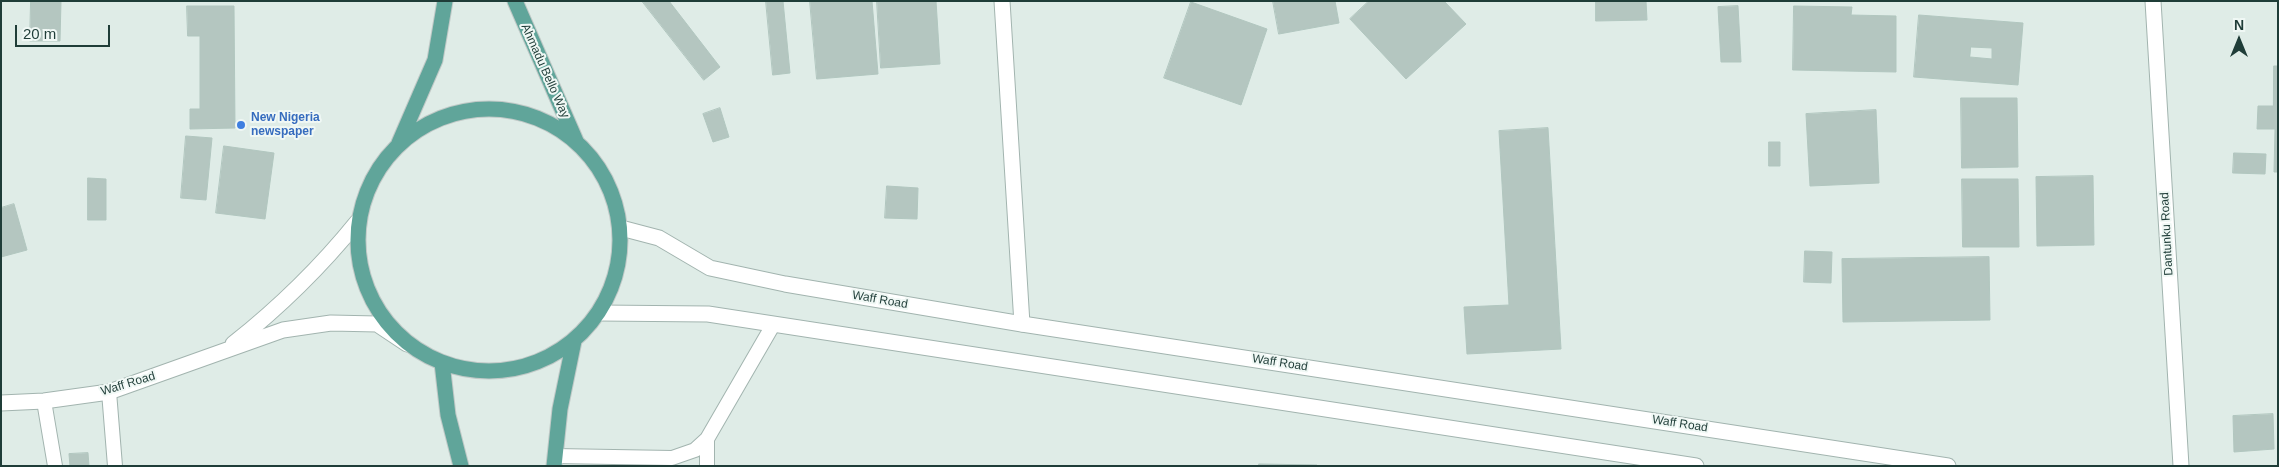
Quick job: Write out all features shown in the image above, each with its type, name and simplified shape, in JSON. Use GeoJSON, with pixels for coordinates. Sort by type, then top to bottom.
{"type":"FeatureCollection","features":[{"type":"Feature","properties":{"kind":"main road"},"geometry":{"type":"LineString","coordinates":[[399,143],[431,121],[458,112],[468,109],[506,109],[543,120],[576,140],[595,161],[609,185],[620,228],[617,273],[599,313],[574,341],[533,364],[488,372],[442,363],[407,344],[376,310],[359,268],[357,222],[371,178],[399,143],[434,60],[445,1]]}},
{"type":"Feature","properties":{"kind":"main road","name":"Ahmadu Bello Way"},"geometry":{"type":"LineString","coordinates":[[515,1],[576,140]]}},
{"type":"Feature","properties":{"kind":"main road"},"geometry":{"type":"LineString","coordinates":[[555,461],[560,409],[574,341]]}},
{"type":"Feature","properties":{"kind":"main road"},"geometry":{"type":"LineString","coordinates":[[442,363],[448,415],[461,466]]}},
{"type":"Feature","properties":{"kind":"street"},"geometry":{"type":"LineString","coordinates":[[1002,1],[1022,324]]}},
{"type":"Feature","properties":{"kind":"street","name":"Dantunku Road"},"geometry":{"type":"LineString","coordinates":[[2153,1],[2181,466]]}},
{"type":"Feature","properties":{"kind":"street","name":"Waff Road"},"geometry":{"type":"LineString","coordinates":[[222,353],[258,324],[324,263],[357,222]]}},
{"type":"Feature","properties":{"kind":"street","name":"Waff Road"},"geometry":{"type":"LineString","coordinates":[[620,228],[659,238],[710,268],[785,284],[1022,324],[1948,466]]}},
{"type":"Feature","properties":{"kind":"street"},"geometry":{"type":"LineString","coordinates":[[599,313],[708,314],[1696,466]]}},
{"type":"Feature","properties":{"kind":"street","name":"Waff Road"},"geometry":{"type":"LineString","coordinates":[[1,403],[44,401],[109,392],[283,330],[330,323],[377,324],[407,344]]}},
{"type":"Feature","properties":{"kind":"lane"},"geometry":{"type":"LineString","coordinates":[[555,461],[615,462],[672,458],[695,450],[707,439],[773,325]]}},
{"type":"Feature","properties":{"kind":"lane"},"geometry":{"type":"LineString","coordinates":[[109,392],[116,466]]}},
{"type":"Feature","properties":{"kind":"lane"},"geometry":{"type":"LineString","coordinates":[[44,401],[55,466]]}},
{"type":"Feature","properties":{"kind":"lane"},"geometry":{"type":"LineString","coordinates":[[707,439],[707,466]]}},
{"type":"Feature","properties":{"kind":"building"},"geometry":{"type":"Polygon","coordinates":[[[31,1],[61,1],[60,41],[30,41],[31,1]]]}},
{"type":"Feature","properties":{"kind":"building"},"geometry":{"type":"Polygon","coordinates":[[[642,1],[669,1],[720,67],[704,80],[642,1]]]}},
{"type":"Feature","properties":{"kind":"building"},"geometry":{"type":"Polygon","coordinates":[[[766,1],[783,1],[790,73],[773,75],[766,1]]]}},
{"type":"Feature","properties":{"kind":"building"},"geometry":{"type":"Polygon","coordinates":[[[810,1],[872,1],[878,74],[817,79],[810,1]]]}},
{"type":"Feature","properties":{"kind":"building"},"geometry":{"type":"Polygon","coordinates":[[[877,1],[936,1],[940,64],[881,68],[877,1]]]}},
{"type":"Feature","properties":{"kind":"building"},"geometry":{"type":"Polygon","coordinates":[[[1273,1],[1335,1],[1339,23],[1279,34],[1273,1]]]}},
{"type":"Feature","properties":{"kind":"building"},"geometry":{"type":"Polygon","coordinates":[[[1369,1],[1444,1],[1466,24],[1406,79],[1350,19],[1369,1]]]}},
{"type":"Feature","properties":{"kind":"building"},"geometry":{"type":"Polygon","coordinates":[[[1596,1],[1646,1],[1647,20],[1596,21],[1596,1]]]}},
{"type":"Feature","properties":{"kind":"building"},"geometry":{"type":"Polygon","coordinates":[[[1191,2],[1267,29],[1241,105],[1164,78],[1191,2]]]}},
{"type":"Feature","properties":{"kind":"building"},"geometry":{"type":"Polygon","coordinates":[[[187,6],[234,6],[235,128],[190,129],[190,109],[200,109],[200,36],[188,36],[187,6]]]}},
{"type":"Feature","properties":{"kind":"building"},"geometry":{"type":"Polygon","coordinates":[[[1738,6],[1741,62],[1721,62],[1718,7],[1738,6]]]}},
{"type":"Feature","properties":{"kind":"building"},"geometry":{"type":"Polygon","coordinates":[[[1794,6],[1852,7],[1851,15],[1896,16],[1896,72],[1793,70],[1794,6]]]}},
{"type":"Feature","properties":{"kind":"building"},"geometry":{"type":"Polygon","coordinates":[[[1919,15],[2023,23],[2018,85],[1914,77],[1919,15]],[[1971,47],[1970,57],[1992,59],[1992,48],[1971,47]]]}},
{"type":"Feature","properties":{"kind":"building"},"geometry":{"type":"Polygon","coordinates":[[[2274,66],[2278,66],[2278,172],[2274,172],[2275,129],[2257,129],[2258,106],[2273,106],[2274,66]]]}},
{"type":"Feature","properties":{"kind":"building"},"geometry":{"type":"Polygon","coordinates":[[[1961,98],[2017,98],[2018,167],[1962,168],[1961,98]]]}},
{"type":"Feature","properties":{"kind":"building"},"geometry":{"type":"Polygon","coordinates":[[[720,108],[729,137],[713,142],[703,114],[720,108]]]}},
{"type":"Feature","properties":{"kind":"building"},"geometry":{"type":"Polygon","coordinates":[[[1876,110],[1879,183],[1810,186],[1806,114],[1876,110]]]}},
{"type":"Feature","properties":{"kind":"building"},"geometry":{"type":"Polygon","coordinates":[[[1548,128],[1561,349],[1467,354],[1464,307],[1509,305],[1499,131],[1548,128]]]}},
{"type":"Feature","properties":{"kind":"building"},"geometry":{"type":"Polygon","coordinates":[[[186,136],[212,138],[206,200],[181,198],[186,136]]]}},
{"type":"Feature","properties":{"kind":"building"},"geometry":{"type":"Polygon","coordinates":[[[1769,142],[1780,142],[1780,166],[1769,166],[1769,142]]]}},
{"type":"Feature","properties":{"kind":"building"},"geometry":{"type":"Polygon","coordinates":[[[224,146],[274,153],[265,219],[216,213],[224,146]]]}},
{"type":"Feature","properties":{"kind":"building"},"geometry":{"type":"Polygon","coordinates":[[[2234,153],[2266,154],[2265,174],[2233,173],[2234,153]]]}},
{"type":"Feature","properties":{"kind":"building"},"geometry":{"type":"Polygon","coordinates":[[[2093,176],[2094,245],[2037,246],[2036,177],[2093,176]]]}},
{"type":"Feature","properties":{"kind":"building"},"geometry":{"type":"Polygon","coordinates":[[[88,178],[106,179],[106,220],[88,220],[88,178]]]}},
{"type":"Feature","properties":{"kind":"building"},"geometry":{"type":"Polygon","coordinates":[[[1962,179],[2018,179],[2019,247],[1963,247],[1962,179]]]}},
{"type":"Feature","properties":{"kind":"building"},"geometry":{"type":"Polygon","coordinates":[[[887,186],[918,188],[917,219],[885,218],[887,186]]]}},
{"type":"Feature","properties":{"kind":"building"},"geometry":{"type":"Polygon","coordinates":[[[14,204],[27,250],[1,257],[1,208],[14,204]]]}},
{"type":"Feature","properties":{"kind":"building"},"geometry":{"type":"Polygon","coordinates":[[[1805,251],[1832,252],[1831,283],[1804,282],[1805,251]]]}},
{"type":"Feature","properties":{"kind":"building"},"geometry":{"type":"Polygon","coordinates":[[[1989,257],[1990,320],[1843,322],[1842,259],[1989,257]]]}},
{"type":"Feature","properties":{"kind":"building"},"geometry":{"type":"Polygon","coordinates":[[[2273,414],[2274,449],[2234,452],[2233,416],[2273,414]]]}},
{"type":"Feature","properties":{"kind":"building"},"geometry":{"type":"Polygon","coordinates":[[[88,453],[89,466],[70,466],[69,454],[88,453]]]}},
{"type":"Feature","properties":{"kind":"building"},"geometry":{"type":"Polygon","coordinates":[[[1259,464],[1317,465],[1317,466],[1259,466],[1259,464]]]}},
{"type":"Feature","properties":{"kind":"place","name":"New Nigeria newspaper"},"geometry":{"type":"Point","coordinates":[241,125]}}]}
